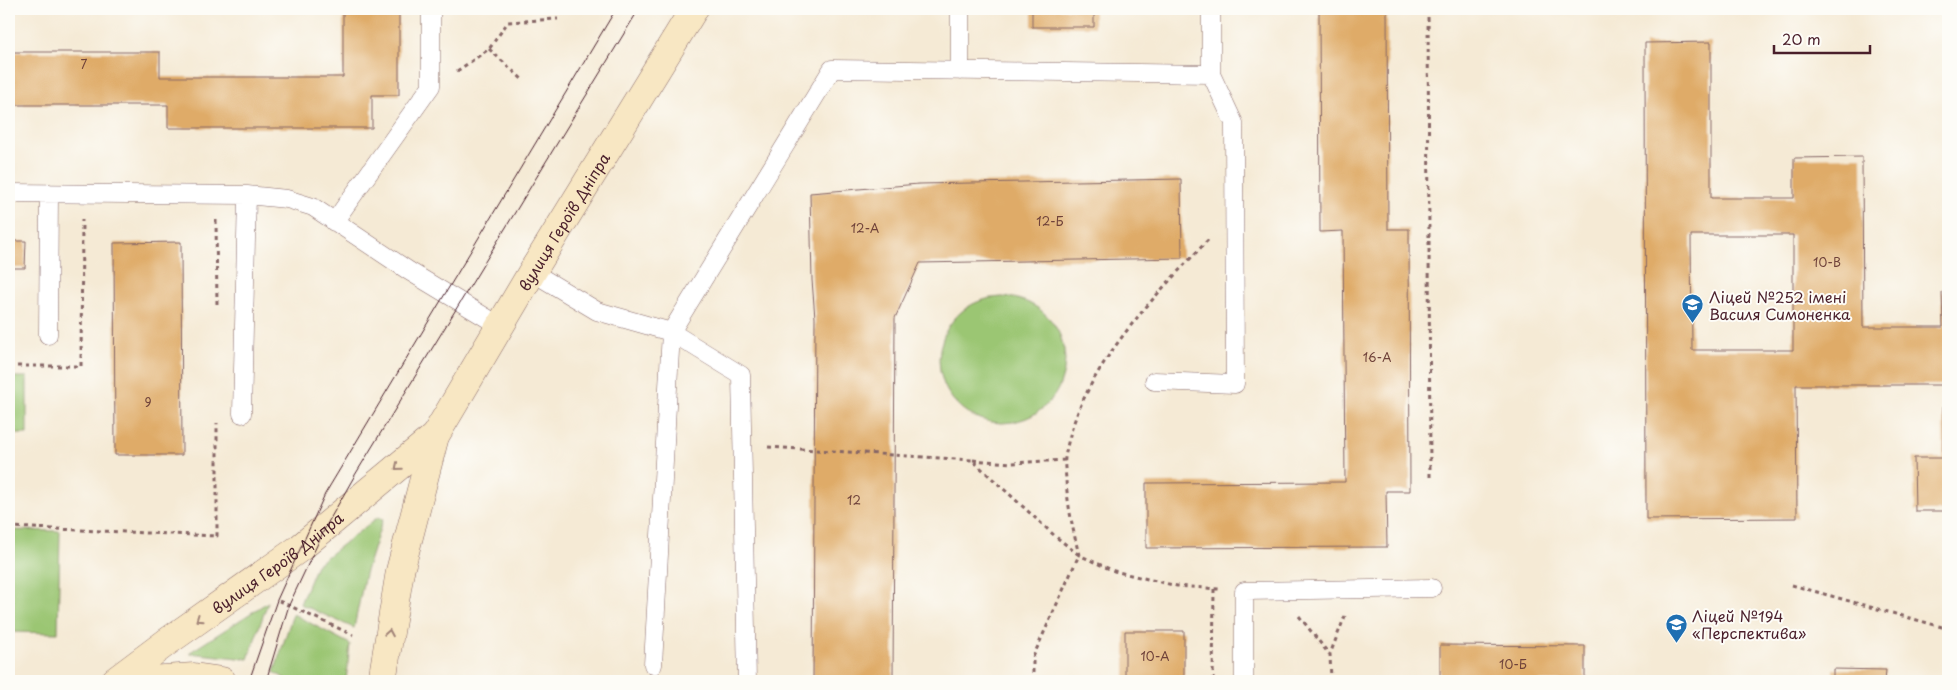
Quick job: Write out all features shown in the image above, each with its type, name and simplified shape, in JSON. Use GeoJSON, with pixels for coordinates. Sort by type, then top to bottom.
{"type":"FeatureCollection","features":[{"type":"Feature","properties":{"kind":"main road","name":"вулиця Героїв Дніпра"},"geometry":{"type":"LineString","coordinates":[[382,681],[400,571],[435,436],[532,272],[694,9]]}},
{"type":"Feature","properties":{"kind":"main road","name":"вулиця Героїв Дніпра"},"geometry":{"type":"LineString","coordinates":[[115,681],[300,548],[435,436]]}},
{"type":"Feature","properties":{"kind":"main road"},"geometry":{"type":"LineString","coordinates":[[136,681],[194,677],[222,681]]}},
{"type":"Feature","properties":{"kind":"lane"},"geometry":{"type":"LineString","coordinates":[[334,222],[431,86],[431,9]]}},
{"type":"Feature","properties":{"kind":"lane"},"geometry":{"type":"LineString","coordinates":[[960,9],[960,70]]}},
{"type":"Feature","properties":{"kind":"lane"},"geometry":{"type":"LineString","coordinates":[[1154,381],[1235,384],[1234,123],[1211,74],[1211,9]]}},
{"type":"Feature","properties":{"kind":"lane"},"geometry":{"type":"LineString","coordinates":[[653,664],[671,332],[832,69],[1211,74]]}},
{"type":"Feature","properties":{"kind":"lane"},"geometry":{"type":"LineString","coordinates":[[9,192],[247,195],[287,200],[314,207],[408,271],[500,326]]}},
{"type":"Feature","properties":{"kind":"lane"},"geometry":{"type":"LineString","coordinates":[[48,335],[49,193]]}},
{"type":"Feature","properties":{"kind":"lane"},"geometry":{"type":"LineString","coordinates":[[242,414],[247,195]]}},
{"type":"Feature","properties":{"kind":"lane"},"geometry":{"type":"LineString","coordinates":[[532,272],[597,311],[671,332],[741,375],[747,681]]}},
{"type":"Feature","properties":{"kind":"lane"},"geometry":{"type":"LineString","coordinates":[[1244,681],[1244,591],[1432,588]]}},
{"type":"Feature","properties":{"kind":"path"},"geometry":{"type":"LineString","coordinates":[[1428,9],[1430,477]]}},
{"type":"Feature","properties":{"kind":"path"},"geometry":{"type":"LineString","coordinates":[[1464,9],[1500,10]]}},
{"type":"Feature","properties":{"kind":"path"},"geometry":{"type":"LineString","coordinates":[[427,91],[489,49],[508,22],[558,19]]}},
{"type":"Feature","properties":{"kind":"path"},"geometry":{"type":"LineString","coordinates":[[489,49],[523,80]]}},
{"type":"Feature","properties":{"kind":"path"},"geometry":{"type":"LineString","coordinates":[[1033,681],[1034,657],[1079,555],[1068,510],[1065,460],[1074,418],[1103,365],[1151,301],[1234,213]]}},
{"type":"Feature","properties":{"kind":"path"},"geometry":{"type":"LineString","coordinates":[[742,446],[1011,463],[1065,460]]}},
{"type":"Feature","properties":{"kind":"path"},"geometry":{"type":"LineString","coordinates":[[972,460],[1055,536],[1079,555],[1114,571],[1177,586],[1244,591]]}},
{"type":"Feature","properties":{"kind":"path"},"geometry":{"type":"LineString","coordinates":[[9,527],[217,536]]}},
{"type":"Feature","properties":{"kind":"path"},"geometry":{"type":"LineString","coordinates":[[1792,585],[1942,627],[1948,626]]}},
{"type":"Feature","properties":{"kind":"path"},"geometry":{"type":"LineString","coordinates":[[1213,681],[1214,589]]}},
{"type":"Feature","properties":{"kind":"path"},"geometry":{"type":"LineString","coordinates":[[1330,681],[1330,654],[1356,589]]}},
{"type":"Feature","properties":{"kind":"path"},"geometry":{"type":"LineString","coordinates":[[1279,590],[1330,654]]}},
{"type":"Feature","properties":{"kind":"path"},"geometry":{"type":"LineString","coordinates":[[272,597],[353,635]]}},
{"type":"Feature","properties":{"kind":"green space"},"geometry":{"type":"Polygon","coordinates":[[[1002,297],[1026,302],[1037,307],[1047,315],[1055,325],[1060,336],[1065,360],[1060,384],[1055,395],[1047,405],[1037,413],[1026,418],[1002,423],[978,418],[967,413],[957,405],[949,395],[944,384],[939,360],[944,336],[949,325],[957,315],[967,307],[978,302],[1002,297]]]}},
{"type":"Feature","properties":{"kind":"green space"},"geometry":{"type":"Polygon","coordinates":[[[9,377],[27,377],[27,434],[9,434],[9,377]]]}},
{"type":"Feature","properties":{"kind":"green space"},"geometry":{"type":"Polygon","coordinates":[[[378,517],[383,519],[365,574],[354,628],[300,604],[316,565],[378,517]]]}},
{"type":"Feature","properties":{"kind":"green space"},"geometry":{"type":"Polygon","coordinates":[[[9,530],[60,531],[58,633],[9,632],[9,530]]]}},
{"type":"Feature","properties":{"kind":"green space"},"geometry":{"type":"Polygon","coordinates":[[[268,602],[248,659],[189,653],[268,602]]]}},
{"type":"Feature","properties":{"kind":"green space"},"geometry":{"type":"Polygon","coordinates":[[[293,614],[350,644],[346,681],[289,681],[274,672],[293,614]]]}},
{"type":"Feature","properties":{"kind":"building"},"geometry":{"type":"Polygon","coordinates":[[[343,9],[399,9],[399,95],[372,95],[372,128],[168,128],[168,105],[9,105],[9,52],[160,52],[160,77],[343,77],[343,9]]]}},
{"type":"Feature","properties":{"kind":"building"},"geometry":{"type":"Polygon","coordinates":[[[1032,9],[1094,9],[1094,27],[1032,27],[1032,9]]]}},
{"type":"Feature","properties":{"kind":"building"},"geometry":{"type":"Polygon","coordinates":[[[1319,9],[1387,9],[1388,229],[1409,229],[1410,491],[1386,491],[1387,547],[1146,548],[1146,483],[1345,482],[1343,231],[1320,232],[1319,9]]]}},
{"type":"Feature","properties":{"kind":"building"},"geometry":{"type":"Polygon","coordinates":[[[1711,42],[1711,198],[1794,198],[1794,158],[1862,157],[1863,327],[1943,327],[1942,292],[1948,292],[1948,511],[1915,511],[1914,458],[1943,458],[1943,385],[1796,385],[1797,518],[1646,519],[1645,43],[1711,42]],[[1691,235],[1692,350],[1793,350],[1793,235],[1691,235]]]}},
{"type":"Feature","properties":{"kind":"building"},"geometry":{"type":"Polygon","coordinates":[[[1181,179],[1182,258],[920,263],[895,318],[893,681],[813,681],[815,318],[810,193],[919,184],[1181,179]]]}},
{"type":"Feature","properties":{"kind":"building"},"geometry":{"type":"Polygon","coordinates":[[[9,241],[26,241],[25,268],[9,268],[9,241]]]}},
{"type":"Feature","properties":{"kind":"building"},"geometry":{"type":"Polygon","coordinates":[[[181,242],[182,455],[115,455],[114,243],[181,242]]]}},
{"type":"Feature","properties":{"kind":"building"},"geometry":{"type":"Polygon","coordinates":[[[1125,631],[1184,631],[1184,681],[1125,681],[1125,631]]]}},
{"type":"Feature","properties":{"kind":"building"},"geometry":{"type":"Polygon","coordinates":[[[1440,645],[1585,646],[1585,681],[1440,681],[1440,645]]]}},
{"type":"Feature","properties":{"kind":"building"},"geometry":{"type":"Polygon","coordinates":[[[1833,669],[1886,670],[1885,681],[1833,681],[1833,669]]]}},
{"type":"Feature","properties":{"kind":"tram line"},"geometry":{"type":"LineString","coordinates":[[249,681],[277,600],[325,494],[616,9]]}},
{"type":"Feature","properties":{"kind":"tram line"},"geometry":{"type":"LineString","coordinates":[[266,681],[289,605],[326,526],[355,475],[639,9]]}},
{"type":"Feature","properties":{"kind":"place","name":"Ліцей №252 імені Василя Симоненка"},"geometry":{"type":"Point","coordinates":[1693,324]}},
{"type":"Feature","properties":{"kind":"place","name":"Ліцей №194 «Перспектива»"},"geometry":{"type":"Point","coordinates":[1676,643]}}]}
